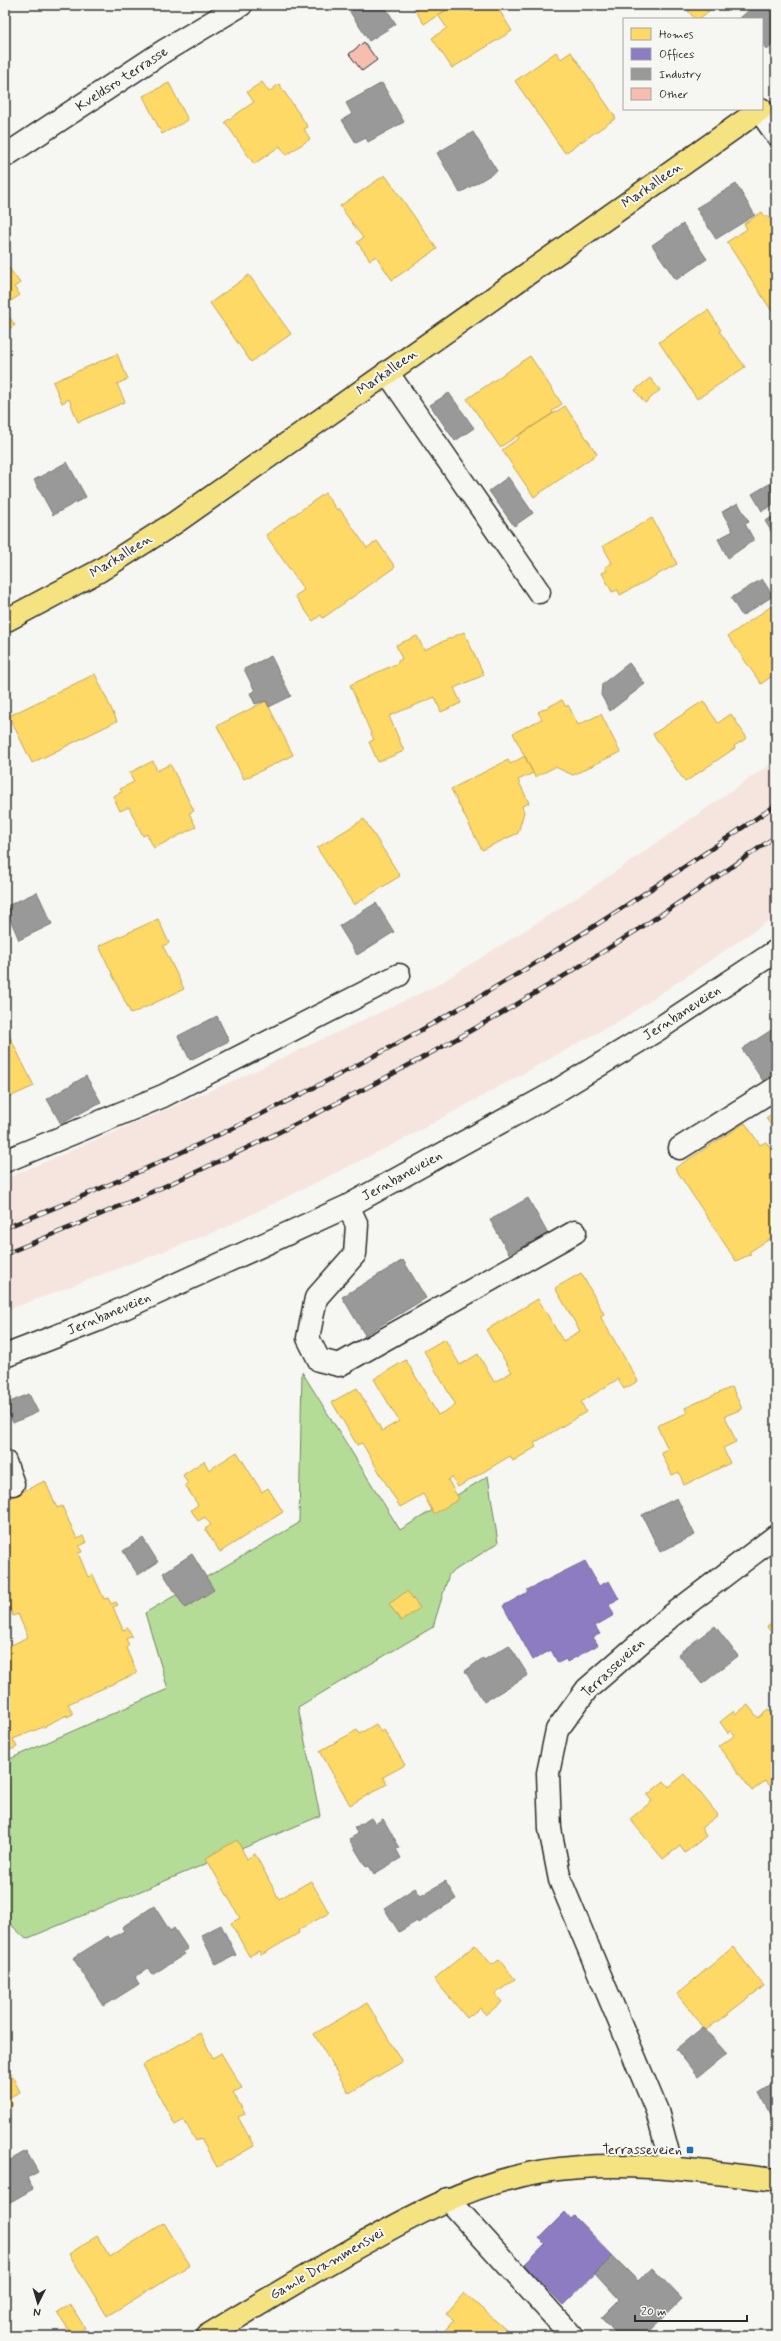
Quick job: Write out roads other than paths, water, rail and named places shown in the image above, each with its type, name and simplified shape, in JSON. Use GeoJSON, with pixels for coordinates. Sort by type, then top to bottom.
{"type":"FeatureCollection","features":[{"type":"Feature","properties":{"kind":"main road","name":"Markalleen"},"geometry":{"type":"LineString","coordinates":[[5,621],[99,571],[176,522],[759,110]]}},
{"type":"Feature","properties":{"kind":"main road","name":"Gamle Drammensvei"},"geometry":{"type":"LineString","coordinates":[[209,2335],[404,2220],[448,2199],[492,2183],[544,2171],[599,2166],[672,2168],[776,2180]]}},
{"type":"Feature","properties":{"kind":"street","name":"Kveldsro terrasse"},"geometry":{"type":"LineString","coordinates":[[5,156],[164,51],[242,5]]}},
{"type":"Feature","properties":{"kind":"street"},"geometry":{"type":"LineString","coordinates":[[765,106],[776,134]]}},
{"type":"Feature","properties":{"kind":"street"},"geometry":{"type":"LineString","coordinates":[[387,372],[539,592]]}},
{"type":"Feature","properties":{"kind":"street","name":"Jernbaneveien"},"geometry":{"type":"LineString","coordinates":[[5,1356],[98,1320],[348,1206],[550,1095],[657,1030],[776,951]]}},
{"type":"Feature","properties":{"kind":"street"},"geometry":{"type":"LineString","coordinates":[[5,1161],[163,1096],[399,975]]}},
{"type":"Feature","properties":{"kind":"street"},"geometry":{"type":"LineString","coordinates":[[680,1148],[776,1088]]}},
{"type":"Feature","properties":{"kind":"street"},"geometry":{"type":"LineString","coordinates":[[348,1206],[357,1226],[355,1254],[316,1298],[308,1338],[319,1360],[339,1365],[575,1232]]}},
{"type":"Feature","properties":{"kind":"street"},"geometry":{"type":"LineString","coordinates":[[5,1462],[14,1484]]}},
{"type":"Feature","properties":{"kind":"street","name":"Terrasseveien"},"geometry":{"type":"LineString","coordinates":[[672,2168],[657,2111],[560,1880],[550,1829],[548,1773],[557,1730],[587,1689],[671,1616],[776,1536]]}},
{"type":"Feature","properties":{"kind":"street"},"geometry":{"type":"LineString","coordinates":[[448,2199],[572,2336]]}},
{"type":"Feature","properties":{"kind":"railway"},"geometry":{"type":"LineString","coordinates":[[5,1228],[148,1168],[218,1135],[288,1101],[425,1028],[586,932],[776,805]]}},
{"type":"Feature","properties":{"kind":"railway"},"geometry":{"type":"LineString","coordinates":[[5,1254],[106,1212],[206,1167],[305,1119],[403,1068],[499,1014],[593,958],[686,898],[776,836]]}},
{"type":"Feature","properties":{"kind":"place","name":"Terrasseveien"},"geometry":{"type":"Point","coordinates":[690,2150]}}]}
